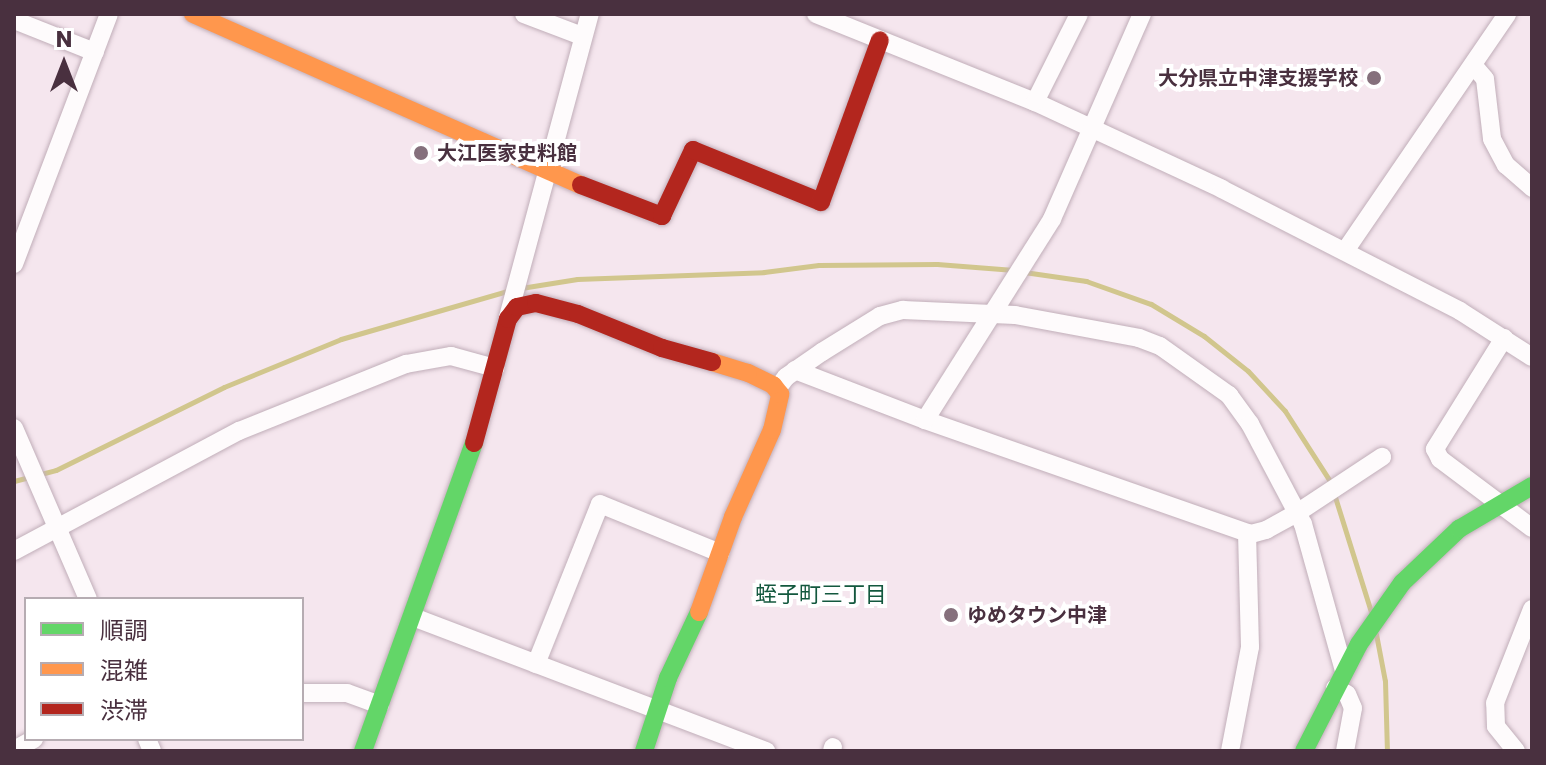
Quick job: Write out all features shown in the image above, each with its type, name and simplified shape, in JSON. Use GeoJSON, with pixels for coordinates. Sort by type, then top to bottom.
{"type":"FeatureCollection","features":[{"type":"Feature","properties":{"kind":"street"},"geometry":{"type":"LineString","coordinates":[[14,264],[109,14]]}},
{"type":"Feature","properties":{"kind":"street"},"geometry":{"type":"LineString","coordinates":[[193,14],[545,172],[662,216],[693,150],[821,202],[880,40]]}},
{"type":"Feature","properties":{"kind":"street"},"geometry":{"type":"LineString","coordinates":[[524,14],[582,36]]}},
{"type":"Feature","properties":{"kind":"street"},"geometry":{"type":"LineString","coordinates":[[363,751],[474,444],[590,14]]}},
{"type":"Feature","properties":{"kind":"street"},"geometry":{"type":"LineString","coordinates":[[816,14],[1035,102],[1345,251],[1504,338],[1532,357]]}},
{"type":"Feature","properties":{"kind":"street"},"geometry":{"type":"LineString","coordinates":[[1035,102],[1079,14]]}},
{"type":"Feature","properties":{"kind":"street"},"geometry":{"type":"LineString","coordinates":[[925,420],[1045,231],[1142,14]]}},
{"type":"Feature","properties":{"kind":"street"},"geometry":{"type":"LineString","coordinates":[[1345,251],[1507,14]]}},
{"type":"Feature","properties":{"kind":"street"},"geometry":{"type":"LineString","coordinates":[[14,20],[95,52]]}},
{"type":"Feature","properties":{"kind":"street"},"geometry":{"type":"LineString","coordinates":[[1473,65],[1485,79],[1492,139],[1506,165],[1532,188]]}},
{"type":"Feature","properties":{"kind":"street"},"geometry":{"type":"LineString","coordinates":[[506,324],[517,307],[552,305],[662,348],[748,373],[777,389]]}},
{"type":"Feature","properties":{"kind":"street"},"geometry":{"type":"LineString","coordinates":[[777,389],[795,370],[892,312],[991,313],[1139,338],[1177,354],[1237,404],[1297,513],[1340,680],[1353,708],[1345,751]]}},
{"type":"Feature","properties":{"kind":"street"},"geometry":{"type":"LineString","coordinates":[[1504,338],[1435,449],[1440,459],[1532,528]]}},
{"type":"Feature","properties":{"kind":"street"},"geometry":{"type":"LineString","coordinates":[[14,551],[239,431],[406,364],[451,356],[495,368]]}},
{"type":"Feature","properties":{"kind":"street"},"geometry":{"type":"LineString","coordinates":[[795,370],[925,420],[1247,533],[1266,530],[1297,513],[1382,457]]}},
{"type":"Feature","properties":{"kind":"street"},"geometry":{"type":"LineString","coordinates":[[644,751],[680,649],[702,606],[720,553],[772,430],[779,404],[777,389]]}},
{"type":"Feature","properties":{"kind":"street"},"geometry":{"type":"LineString","coordinates":[[14,428],[87,597]]}},
{"type":"Feature","properties":{"kind":"street"},"geometry":{"type":"LineString","coordinates":[[1304,751],[1340,680],[1381,610],[1410,574],[1447,538],[1498,503],[1532,486]]}},
{"type":"Feature","properties":{"kind":"street"},"geometry":{"type":"LineString","coordinates":[[536,664],[600,504],[720,553]]}},
{"type":"Feature","properties":{"kind":"street"},"geometry":{"type":"LineString","coordinates":[[1230,751],[1250,647],[1247,533]]}},
{"type":"Feature","properties":{"kind":"street"},"geometry":{"type":"LineString","coordinates":[[1516,751],[1496,726],[1495,703],[1532,609]]}},
{"type":"Feature","properties":{"kind":"street"},"geometry":{"type":"LineString","coordinates":[[413,617],[766,751]]}},
{"type":"Feature","properties":{"kind":"street"},"geometry":{"type":"LineString","coordinates":[[304,693],[347,693],[380,705]]}},
{"type":"Feature","properties":{"kind":"waterway"},"geometry":{"type":"LineString","coordinates":[[521,288],[577,279],[764,272],[819,265],[937,264],[1014,270]]}},
{"type":"Feature","properties":{"kind":"waterway"},"geometry":{"type":"LineString","coordinates":[[1024,272],[1086,281],[1151,304],[1204,336],[1248,371],[1285,411],[1330,481],[1371,612]]}},
{"type":"Feature","properties":{"kind":"waterway"},"geometry":{"type":"LineString","coordinates":[[14,481],[56,470],[224,387],[341,339],[511,290]]}},
{"type":"Feature","properties":{"kind":"waterway"},"geometry":{"type":"LineString","coordinates":[[1376,634],[1385,681],[1387,751]]}},
{"type":"Feature","properties":{"kind":"traffic: fast"},"geometry":{"type":"LineString","coordinates":[[363,751],[474,443]]}},
{"type":"Feature","properties":{"kind":"traffic: fast"},"geometry":{"type":"LineString","coordinates":[[1304,751],[1359,644],[1402,583],[1459,529],[1532,486]]}},
{"type":"Feature","properties":{"kind":"traffic: fast"},"geometry":{"type":"LineString","coordinates":[[644,751],[668,678],[699,612]]}},
{"type":"Feature","properties":{"kind":"traffic: slow"},"geometry":{"type":"LineString","coordinates":[[193,14],[581,185]]}},
{"type":"Feature","properties":{"kind":"traffic: slow"},"geometry":{"type":"LineString","coordinates":[[699,612],[733,517],[772,430],[780,394],[773,385],[748,373],[712,362]]}},
{"type":"Feature","properties":{"kind":"traffic: jam"},"geometry":{"type":"LineString","coordinates":[[581,185],[662,216],[693,150],[821,202],[880,40]]}},
{"type":"Feature","properties":{"kind":"traffic: jam"},"geometry":{"type":"LineString","coordinates":[[474,443],[508,319],[517,307],[536,303],[578,314],[662,348],[712,362]]}},
{"type":"Feature","properties":{"kind":"place","name":"大分県立中津支援学校"},"geometry":{"type":"Point","coordinates":[1374,78]}},
{"type":"Feature","properties":{"kind":"place","name":"大江医家史料館"},"geometry":{"type":"Point","coordinates":[421,153]}},
{"type":"Feature","properties":{"kind":"place","name":"ゆめタウン中津"},"geometry":{"type":"Point","coordinates":[951,615]}},
{"type":"Feature","properties":{"kind":"district","name":"蛭子町三丁目"},"geometry":{"type":"Point","coordinates":[821,595]}}]}
